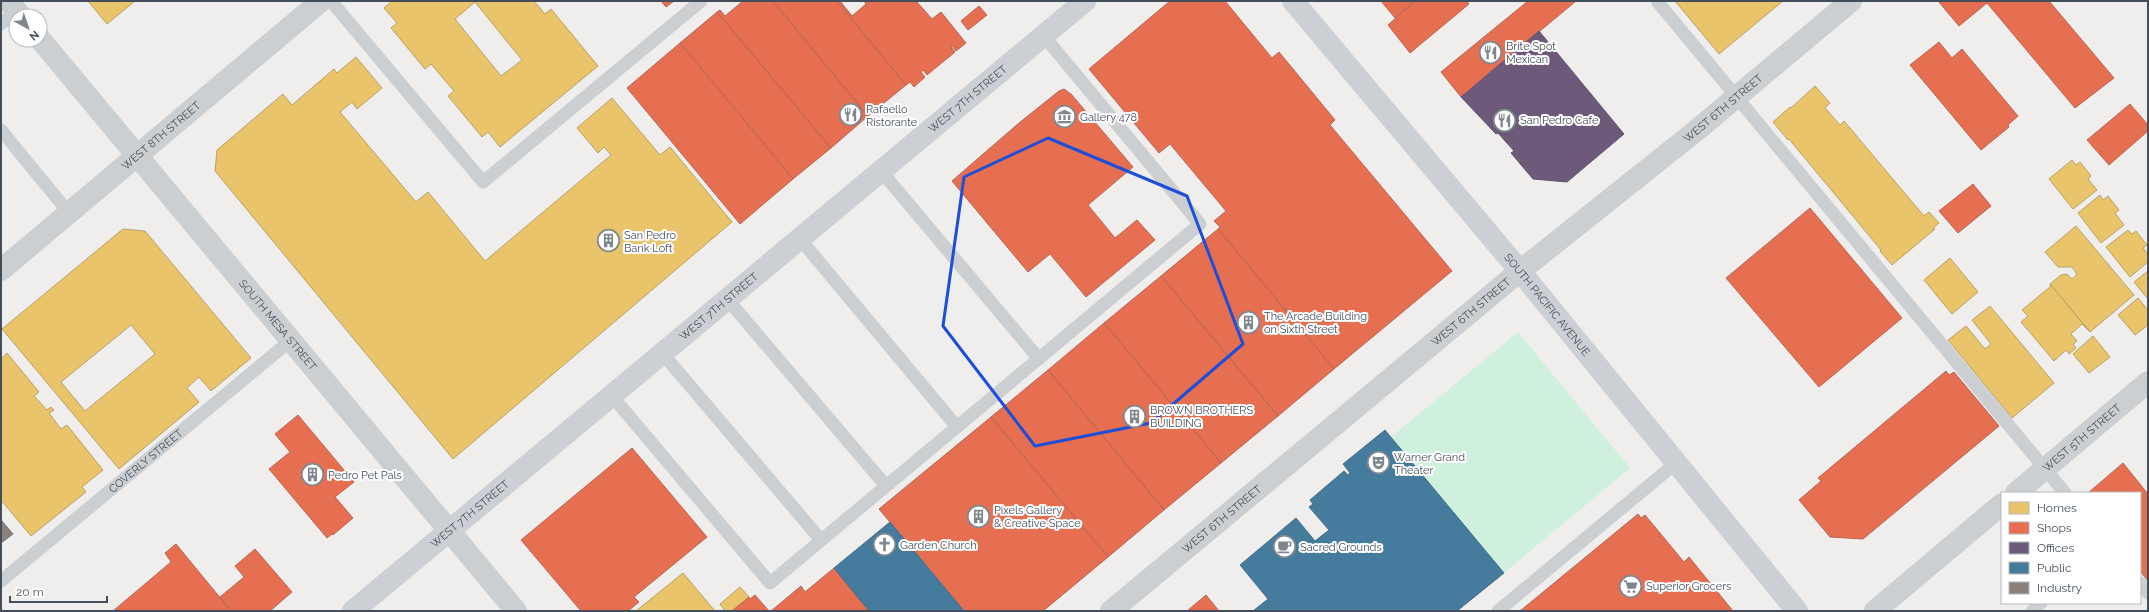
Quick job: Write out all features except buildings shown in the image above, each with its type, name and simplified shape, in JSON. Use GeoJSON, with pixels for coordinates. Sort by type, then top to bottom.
{"type":"FeatureCollection","features":[{"type":"Feature","properties":{"kind":"main road","name":"WEST 7TH STREET"},"geometry":{"type":"LineString","coordinates":[[353,611],[728,300],[1084,1]]}},
{"type":"Feature","properties":{"kind":"main road","name":"SOUTH PACIFIC AVENUE"},"geometry":{"type":"LineString","coordinates":[[1293,1],[1520,271],[1797,611]]}},
{"type":"Feature","properties":{"kind":"street","name":"WEST 8TH STREET"},"geometry":{"type":"LineString","coordinates":[[1,270],[321,1]]}},
{"type":"Feature","properties":{"kind":"street","name":"WEST 6TH STREET"},"geometry":{"type":"LineString","coordinates":[[1111,611],[1520,271],[1697,130],[1851,1]]}},
{"type":"Feature","properties":{"kind":"street","name":"SOUTH MESA STREET"},"geometry":{"type":"LineString","coordinates":[[48,48],[516,611]]}},
{"type":"Feature","properties":{"kind":"street","name":"WEST 5TH STREET"},"geometry":{"type":"LineString","coordinates":[[2017,492],[2148,382]]}},
{"type":"Feature","properties":{"kind":"street"},"geometry":{"type":"LineString","coordinates":[[1875,611],[2001,505]]}},
{"type":"Feature","properties":{"kind":"lane"},"geometry":{"type":"LineString","coordinates":[[331,1],[483,182],[701,1]]}},
{"type":"Feature","properties":{"kind":"lane"},"geometry":{"type":"LineString","coordinates":[[1657,1],[2064,492]]}},
{"type":"Feature","properties":{"kind":"lane"},"geometry":{"type":"LineString","coordinates":[[612,396],[770,583],[1039,359],[1200,224],[1043,35]]}},
{"type":"Feature","properties":{"kind":"lane"},"geometry":{"type":"LineString","coordinates":[[1,130],[69,213]]}},
{"type":"Feature","properties":{"kind":"lane"},"geometry":{"type":"LineString","coordinates":[[881,171],[1039,359]]}},
{"type":"Feature","properties":{"kind":"lane"},"geometry":{"type":"LineString","coordinates":[[800,239],[957,426]]}},
{"type":"Feature","properties":{"kind":"lane"},"geometry":{"type":"LineString","coordinates":[[728,300],[886,486]]}},
{"type":"Feature","properties":{"kind":"lane","name":"COVERLY STREET"},"geometry":{"type":"LineString","coordinates":[[1,581],[291,340]]}},
{"type":"Feature","properties":{"kind":"lane"},"geometry":{"type":"LineString","coordinates":[[663,354],[821,540]]}},
{"type":"Feature","properties":{"kind":"lane"},"geometry":{"type":"LineString","coordinates":[[1498,611],[1676,463]]}},
{"type":"Feature","properties":{"kind":"lane"},"geometry":{"type":"LineString","coordinates":[[2141,584],[2148,593]]}},
{"type":"Feature","properties":{"kind":"lane"},"geometry":{"type":"LineString","coordinates":[[2032,611],[2040,604]]}},
{"type":"Feature","properties":{"kind":"highlighted area"},"geometry":{"type":"Polygon","coordinates":[[[1048,138],[1187,196],[1243,344],[1151,423],[1035,446],[943,326],[964,177],[1048,138]]]}},
{"type":"Feature","properties":{"kind":"green space"},"geometry":{"type":"Polygon","coordinates":[[[1518,332],[1630,468],[1504,573],[1391,437],[1518,332]]]}},
{"type":"Feature","properties":{"kind":"place","name":"Brite Spot Mexican"},"geometry":{"type":"Point","coordinates":[1490,52]}},
{"type":"Feature","properties":{"kind":"place","name":"Rafaello Ristorante"},"geometry":{"type":"Point","coordinates":[850,115]}},
{"type":"Feature","properties":{"kind":"place","name":"Gallery 478"},"geometry":{"type":"Point","coordinates":[1064,117]}},
{"type":"Feature","properties":{"kind":"place","name":"San Pedro Cafe"},"geometry":{"type":"Point","coordinates":[1505,120]}},
{"type":"Feature","properties":{"kind":"place","name":"San Pedro Bank Loft"},"geometry":{"type":"Point","coordinates":[609,241]}},
{"type":"Feature","properties":{"kind":"place","name":"The Arcade Building on Sixth Street"},"geometry":{"type":"Point","coordinates":[1248,322]}},
{"type":"Feature","properties":{"kind":"place","name":"BROWN BROTHERS BUILDING"},"geometry":{"type":"Point","coordinates":[1134,416]}},
{"type":"Feature","properties":{"kind":"place","name":"Warner Grand Theater"},"geometry":{"type":"Point","coordinates":[1378,463]}},
{"type":"Feature","properties":{"kind":"place","name":"Pedro Pet Pals"},"geometry":{"type":"Point","coordinates":[312,475]}},
{"type":"Feature","properties":{"kind":"place","name":"Pixels Gallery & Creative Space"},"geometry":{"type":"Point","coordinates":[979,516]}},
{"type":"Feature","properties":{"kind":"place","name":"Garden Church"},"geometry":{"type":"Point","coordinates":[885,545]}},
{"type":"Feature","properties":{"kind":"place","name":"Sacred Grounds"},"geometry":{"type":"Point","coordinates":[1285,547]}},
{"type":"Feature","properties":{"kind":"place","name":"Superior Grocers"},"geometry":{"type":"Point","coordinates":[1631,586]}}]}
